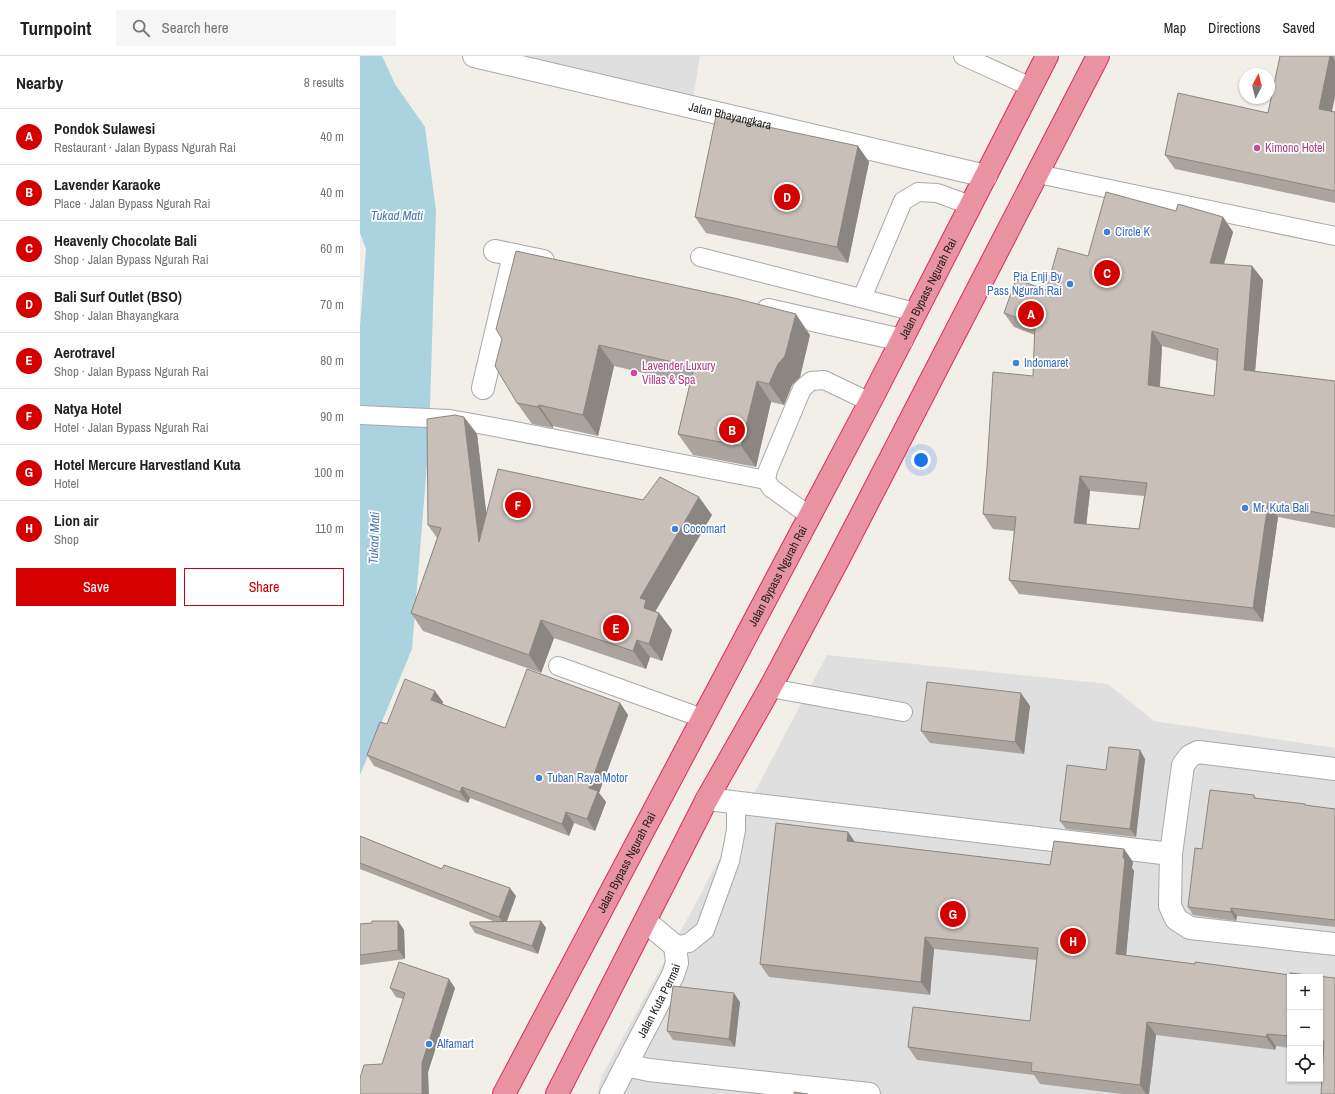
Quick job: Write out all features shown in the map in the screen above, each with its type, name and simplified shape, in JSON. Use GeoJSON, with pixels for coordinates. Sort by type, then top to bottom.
{"type":"FeatureCollection","features":[{"type":"Feature","properties":{"kind":"highway","name":"Jalan Bypass Ngurah Rai"},"geometry":{"type":"LineString","coordinates":[[504,1094],[870,402],[1047,56]]}},
{"type":"Feature","properties":{"kind":"highway"},"geometry":{"type":"LineString","coordinates":[[557,1094],[707,799],[770,688],[1098,56]]}},
{"type":"Feature","properties":{"kind":"street","name":"Jalan Bhayangkara"},"geometry":{"type":"LineString","coordinates":[[474,56],[986,176]]}},
{"type":"Feature","properties":{"kind":"street"},"geometry":{"type":"LineString","coordinates":[[483,388],[504,253],[562,265]]}},
{"type":"Feature","properties":{"kind":"street"},"geometry":{"type":"LineString","coordinates":[[747,306],[902,340]]}},
{"type":"Feature","properties":{"kind":"street"},"geometry":{"type":"LineString","coordinates":[[1335,769],[1198,752],[1190,756],[1183,765],[1171,854],[1170,906],[1176,919],[1190,928],[1335,944]]}},
{"type":"Feature","properties":{"kind":"street"},"geometry":{"type":"LineString","coordinates":[[707,799],[1171,854]]}},
{"type":"Feature","properties":{"kind":"street","name":"Jalan Kuta Permai"},"geometry":{"type":"LineString","coordinates":[[611,1094],[673,975],[677,962],[675,946],[645,921]]}},
{"type":"Feature","properties":{"kind":"street"},"geometry":{"type":"LineString","coordinates":[[626,1066],[649,1070],[869,1094]]}},
{"type":"Feature","properties":{"kind":"lane"},"geometry":{"type":"LineString","coordinates":[[963,56],[1031,87]]}},
{"type":"Feature","properties":{"kind":"lane"},"geometry":{"type":"LineString","coordinates":[[1038,174],[1335,236]]}},
{"type":"Feature","properties":{"kind":"lane"},"geometry":{"type":"LineString","coordinates":[[862,298],[903,201],[918,192],[937,193],[970,205]]}},
{"type":"Feature","properties":{"kind":"lane"},"geometry":{"type":"LineString","coordinates":[[700,257],[915,312]]}},
{"type":"Feature","properties":{"kind":"lane"},"geometry":{"type":"LineString","coordinates":[[810,516],[771,488],[766,480],[768,470],[802,388],[811,381],[824,380],[870,402]]}},
{"type":"Feature","properties":{"kind":"lane"},"geometry":{"type":"LineString","coordinates":[[360,415],[450,419],[639,454],[766,480]]}},
{"type":"Feature","properties":{"kind":"lane"},"geometry":{"type":"LineString","coordinates":[[558,666],[702,718]]}},
{"type":"Feature","properties":{"kind":"lane"},"geometry":{"type":"LineString","coordinates":[[770,688],[903,712]]}},
{"type":"Feature","properties":{"kind":"lane"},"geometry":{"type":"LineString","coordinates":[[675,946],[689,943],[705,930],[730,861],[736,830],[736,802]]}},
{"type":"Feature","properties":{"kind":"shaded area"},"geometry":{"type":"Polygon","coordinates":[[[500,56],[700,56],[692,105],[500,56]]]}},
{"type":"Feature","properties":{"kind":"shaded area"},"geometry":{"type":"Polygon","coordinates":[[[827,655],[1108,684],[1154,721],[1335,748],[1335,1094],[597,1094],[602,1076],[698,899],[827,655]]]}},
{"type":"Feature","properties":{"kind":"water","name":"Tukad Mati"},"geometry":{"type":"Polygon","coordinates":[[[360,56],[382,56],[395,84],[425,127],[436,211],[429,440],[412,649],[360,775],[360,326],[366,249],[360,233],[360,56]]]}},
{"type":"Feature","properties":{"kind":"building","name":"Kimono Hotel"},"geometry":{"type":"Polygon","coordinates":[[[1280,56],[1330,56],[1319,109],[1335,112],[1335,191],[1165,155],[1178,93],[1268,113],[1270,104],[1275,104],[1275,80],[1280,56]]]}},
{"type":"Feature","properties":{"kind":"building"},"geometry":{"type":"Polygon","coordinates":[[[716,116],[858,146],[837,247],[695,217],[716,116]]]}},
{"type":"Feature","properties":{"kind":"building"},"geometry":{"type":"Polygon","coordinates":[[[1106,192],[1176,211],[1178,204],[1223,217],[1210,263],[1252,266],[1244,370],[1335,381],[1335,516],[1268,503],[1253,608],[1009,580],[1016,517],[983,514],[993,372],[1033,376],[1035,324],[1004,313],[1016,279],[1046,290],[1058,248],[1088,256],[1106,192]],[[1152,331],[1148,385],[1214,396],[1218,349],[1152,331]],[[1080,476],[1074,523],[1139,529],[1147,483],[1080,476]]]}},
{"type":"Feature","properties":{"kind":"building"},"geometry":{"type":"Polygon","coordinates":[[[516,251],[734,298],[796,314],[785,356],[778,364],[769,384],[757,381],[741,446],[678,434],[694,367],[599,345],[583,415],[539,405],[538,407],[517,403],[495,366],[502,339],[496,329],[516,251]]]}},
{"type":"Feature","properties":{"kind":"building"},"geometry":{"type":"Polygon","coordinates":[[[455,415],[464,417],[479,542],[498,469],[643,500],[660,477],[699,497],[640,598],[646,600],[644,608],[659,613],[649,644],[637,640],[633,651],[541,620],[529,655],[411,613],[441,528],[428,525],[427,419],[455,415]]]}},
{"type":"Feature","properties":{"kind":"building"},"geometry":{"type":"Polygon","coordinates":[[[527,669],[620,703],[589,788],[598,791],[587,819],[566,812],[562,824],[462,787],[460,792],[367,755],[380,722],[387,724],[405,679],[435,691],[431,700],[505,728],[527,669]]]}},
{"type":"Feature","properties":{"kind":"building"},"geometry":{"type":"Polygon","coordinates":[[[927,682],[1021,693],[1015,742],[921,731],[927,682]]]}},
{"type":"Feature","properties":{"kind":"building"},"geometry":{"type":"Polygon","coordinates":[[[1109,747],[1140,750],[1130,829],[1060,821],[1067,765],[1106,770],[1109,747]]]}},
{"type":"Feature","properties":{"kind":"building"},"geometry":{"type":"Polygon","coordinates":[[[1210,790],[1254,795],[1254,798],[1335,809],[1335,920],[1231,908],[1231,912],[1188,907],[1195,848],[1202,849],[1210,790]]]}},
{"type":"Feature","properties":{"kind":"building"},"geometry":{"type":"Polygon","coordinates":[[[776,823],[848,832],[847,841],[1050,865],[1054,841],[1124,849],[1123,858],[1125,858],[1116,954],[1195,964],[1195,962],[1287,975],[1287,1036],[1267,1034],[1266,1037],[1147,1022],[1140,1085],[1031,1071],[1032,1063],[908,1047],[913,1007],[1030,1021],[1038,948],[925,937],[921,982],[760,964],[776,823]]]}},
{"type":"Feature","properties":{"kind":"building"},"geometry":{"type":"Polygon","coordinates":[[[360,836],[442,869],[444,865],[510,888],[499,917],[360,863],[360,836]]]}},
{"type":"Feature","properties":{"kind":"building"},"geometry":{"type":"Polygon","coordinates":[[[372,921],[398,921],[398,950],[360,955],[360,924],[372,923],[372,921]]]}},
{"type":"Feature","properties":{"kind":"building"},"geometry":{"type":"Polygon","coordinates":[[[541,921],[532,946],[470,925],[470,922],[541,921]]]}},
{"type":"Feature","properties":{"kind":"building"},"geometry":{"type":"Polygon","coordinates":[[[399,962],[449,979],[422,1063],[422,1094],[360,1094],[360,1078],[364,1065],[382,1064],[405,993],[390,988],[399,962]]]}},
{"type":"Feature","properties":{"kind":"building"},"geometry":{"type":"Polygon","coordinates":[[[1323,977],[1335,978],[1335,1094],[1321,1094],[1322,1082],[1323,1082],[1323,977]]]}},
{"type":"Feature","properties":{"kind":"building"},"geometry":{"type":"Polygon","coordinates":[[[673,986],[734,993],[729,1039],[667,1031],[673,986]]]}},
{"type":"Feature","properties":{"kind":"building"},"geometry":{"type":"Polygon","coordinates":[[[794,1092],[808,1094],[794,1094],[794,1092]]]}},
{"type":"Feature","properties":{"kind":"place","name":"Kimono Hotel"},"geometry":{"type":"Point","coordinates":[1257,148]}},
{"type":"Feature","properties":{"kind":"place","name":"Bali Surf Outlet (BSO)"},"geometry":{"type":"Point","coordinates":[787,197]}},
{"type":"Feature","properties":{"kind":"place","name":"Circle K"},"geometry":{"type":"Point","coordinates":[1107,232]}},
{"type":"Feature","properties":{"kind":"place","name":"Heavenly Chocolate Bali"},"geometry":{"type":"Point","coordinates":[1107,273]}},
{"type":"Feature","properties":{"kind":"place","name":"Pia Enji By Pass Ngurah Rai"},"geometry":{"type":"Point","coordinates":[1070,284]}},
{"type":"Feature","properties":{"kind":"place","name":"Pondok Sulawesi"},"geometry":{"type":"Point","coordinates":[1031,314]}},
{"type":"Feature","properties":{"kind":"place","name":"Indomaret"},"geometry":{"type":"Point","coordinates":[1016,363]}},
{"type":"Feature","properties":{"kind":"place","name":"Lavender Luxury Villas & Spa"},"geometry":{"type":"Point","coordinates":[634,373]}},
{"type":"Feature","properties":{"kind":"place","name":"Lavender Karaoke"},"geometry":{"type":"Point","coordinates":[732,430]}},
{"type":"Feature","properties":{"kind":"place","name":"Natya Hotel"},"geometry":{"type":"Point","coordinates":[518,505]}},
{"type":"Feature","properties":{"kind":"place","name":"Mr. Kuta Bali"},"geometry":{"type":"Point","coordinates":[1245,508]}},
{"type":"Feature","properties":{"kind":"place","name":"Cocomart"},"geometry":{"type":"Point","coordinates":[675,529]}},
{"type":"Feature","properties":{"kind":"place","name":"Aerotravel"},"geometry":{"type":"Point","coordinates":[616,628]}},
{"type":"Feature","properties":{"kind":"place","name":"Tuban Raya Motor"},"geometry":{"type":"Point","coordinates":[539,778]}},
{"type":"Feature","properties":{"kind":"place","name":"Hotel Mercure Harvestland Kuta"},"geometry":{"type":"Point","coordinates":[953,914]}},
{"type":"Feature","properties":{"kind":"place","name":"Lion air"},"geometry":{"type":"Point","coordinates":[1073,941]}},
{"type":"Feature","properties":{"kind":"place","name":"Alfamart"},"geometry":{"type":"Point","coordinates":[429,1044]}}]}
